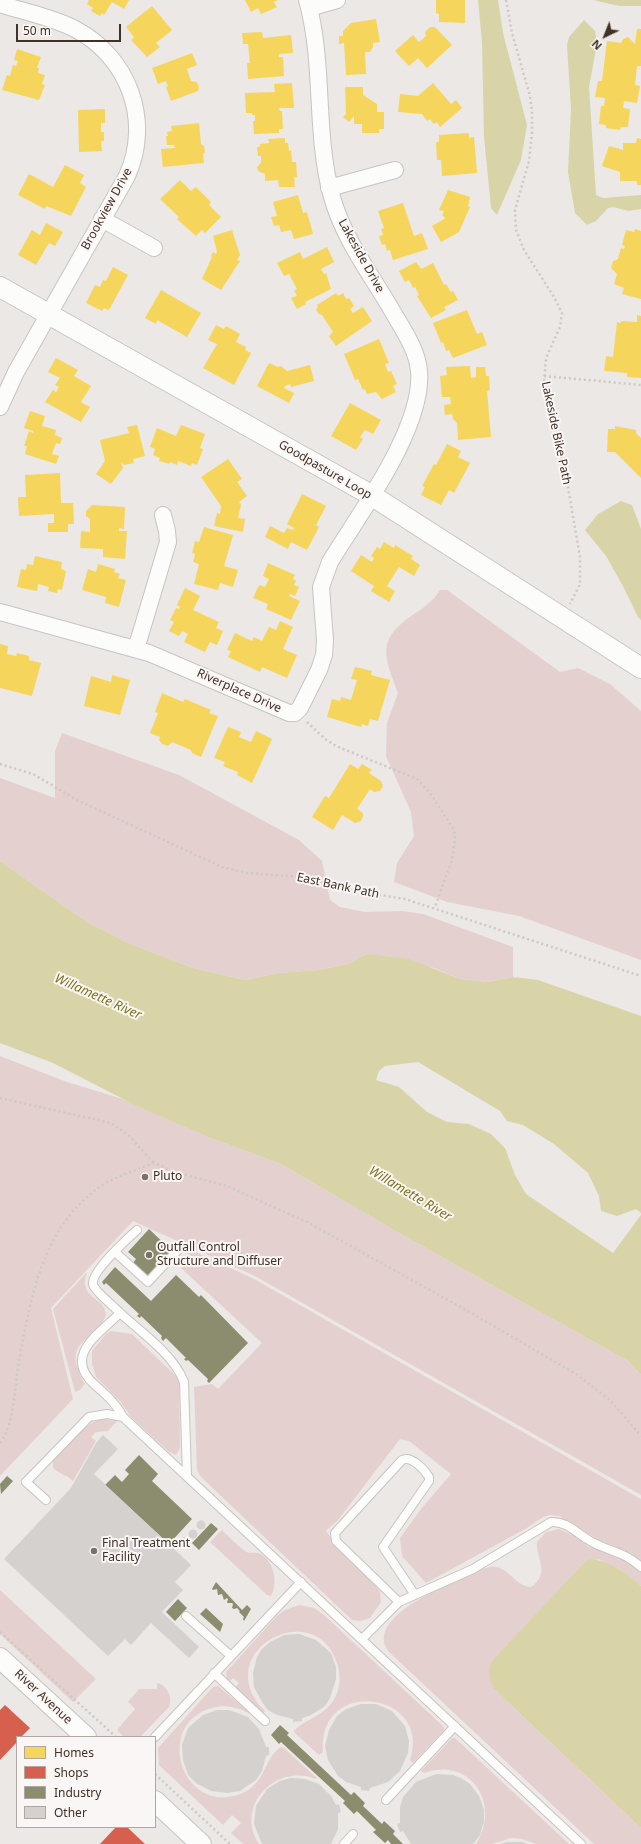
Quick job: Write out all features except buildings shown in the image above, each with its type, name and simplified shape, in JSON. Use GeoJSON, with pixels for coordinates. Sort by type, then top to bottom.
{"type":"FeatureCollection","features":[{"type":"Feature","properties":{"kind":"street"},"geometry":{"type":"LineString","coordinates":[[308,4],[337,0]]}},
{"type":"Feature","properties":{"kind":"street","name":"Brookview Drive"},"geometry":{"type":"LineString","coordinates":[[0,4],[66,25],[86,36],[109,55],[126,81],[133,101],[137,120],[138,131],[136,150],[127,176],[48,315]]}},
{"type":"Feature","properties":{"kind":"street","name":"Lakeside Drive"},"geometry":{"type":"LineString","coordinates":[[308,4],[316,45],[325,165],[329,188],[342,224],[410,342],[419,371],[416,402],[410,423],[371,495]]}},
{"type":"Feature","properties":{"kind":"street"},"geometry":{"type":"LineString","coordinates":[[329,188],[395,170]]}},
{"type":"Feature","properties":{"kind":"street"},"geometry":{"type":"LineString","coordinates":[[102,218],[154,248]]}},
{"type":"Feature","properties":{"kind":"street","name":"Goodpasture Loop"},"geometry":{"type":"LineString","coordinates":[[0,286],[48,315],[371,495],[641,668]]}},
{"type":"Feature","properties":{"kind":"street"},"geometry":{"type":"LineString","coordinates":[[0,407],[16,372],[48,315]]}},
{"type":"Feature","properties":{"kind":"street","name":"Riverplace Drive"},"geometry":{"type":"LineString","coordinates":[[0,612],[136,649],[162,658],[289,713],[297,712],[319,670],[324,655],[325,640],[320,594],[323,578],[330,562],[371,495]]}},
{"type":"Feature","properties":{"kind":"street"},"geometry":{"type":"LineString","coordinates":[[136,649],[168,542],[168,531],[163,515]]}},
{"type":"Feature","properties":{"kind":"street","name":"River Avenue"},"geometry":{"type":"LineString","coordinates":[[0,1658],[85,1736]]}},
{"type":"Feature","properties":{"kind":"street"},"geometry":{"type":"LineString","coordinates":[[156,1802],[201,1844]]}},
{"type":"Feature","properties":{"kind":"lane"},"geometry":{"type":"LineString","coordinates":[[137,1230],[96,1272],[93,1284],[120,1313],[171,1360],[181,1373],[184,1382],[187,1476]]}},
{"type":"Feature","properties":{"kind":"lane"},"geometry":{"type":"LineString","coordinates":[[115,1252],[148,1282],[178,1250]]}},
{"type":"Feature","properties":{"kind":"lane"},"geometry":{"type":"LineString","coordinates":[[120,1313],[86,1347],[81,1359],[81,1365],[89,1380],[116,1404],[123,1417],[581,1844]]}},
{"type":"Feature","properties":{"kind":"lane"},"geometry":{"type":"LineString","coordinates":[[46,1500],[26,1482],[89,1417],[107,1414],[123,1417]]}},
{"type":"Feature","properties":{"kind":"lane"},"geometry":{"type":"LineString","coordinates":[[400,1602],[336,1541],[334,1537],[335,1533],[402,1460],[406,1458],[410,1459],[426,1473],[429,1477],[429,1481],[383,1547],[415,1595]]}},
{"type":"Feature","properties":{"kind":"lane"},"geometry":{"type":"LineString","coordinates":[[362,1639],[400,1602],[472,1569],[551,1522],[565,1524],[591,1542],[620,1552],[632,1558],[641,1567]]}},
{"type":"Feature","properties":{"kind":"lane"},"geometry":{"type":"LineString","coordinates":[[156,1736],[301,1582]]}},
{"type":"Feature","properties":{"kind":"lane"},"geometry":{"type":"LineString","coordinates":[[186,1616],[231,1656]]}},
{"type":"Feature","properties":{"kind":"lane"},"geometry":{"type":"LineString","coordinates":[[214,1673],[265,1721]]}},
{"type":"Feature","properties":{"kind":"lane"},"geometry":{"type":"LineString","coordinates":[[386,1800],[455,1726]]}},
{"type":"Feature","properties":{"kind":"lane"},"geometry":{"type":"LineString","coordinates":[[344,1844],[353,1834]]}},
{"type":"Feature","properties":{"kind":"path","name":"Lakeside Bike Path"},"geometry":{"type":"LineString","coordinates":[[506,0],[512,33],[530,96],[532,112],[529,161],[515,210],[516,230],[524,250],[554,297],[562,313],[560,327],[546,358],[544,376],[546,399],[565,470],[581,566],[579,589],[562,618]]}},
{"type":"Feature","properties":{"kind":"path"},"geometry":{"type":"LineString","coordinates":[[544,376],[641,385]]}},
{"type":"Feature","properties":{"kind":"path"},"geometry":{"type":"LineString","coordinates":[[297,712],[319,734],[331,743],[421,782],[450,821],[454,830],[454,850],[435,907]]}},
{"type":"Feature","properties":{"kind":"path","name":"East Bank Path"},"geometry":{"type":"LineString","coordinates":[[0,764],[33,774],[77,800],[222,867],[247,873],[301,877],[356,891],[405,899],[435,907],[641,976]]}},
{"type":"Feature","properties":{"kind":"path"},"geometry":{"type":"LineString","coordinates":[[0,1098],[112,1123],[129,1136],[154,1163],[178,1173],[227,1186],[307,1222],[466,1310],[576,1374],[610,1400],[641,1436]]}},
{"type":"Feature","properties":{"kind":"path"},"geometry":{"type":"LineString","coordinates":[[0,1443],[8,1430],[18,1367],[35,1285],[51,1242],[61,1225],[76,1207],[101,1186],[122,1175],[154,1163]]}},
{"type":"Feature","properties":{"kind":"path"},"geometry":{"type":"LineString","coordinates":[[0,1632],[115,1736]]}},
{"type":"Feature","properties":{"kind":"path"},"geometry":{"type":"LineString","coordinates":[[156,1775],[230,1844]]}},
{"type":"Feature","properties":{"kind":"shaded area"},"geometry":{"type":"Polygon","coordinates":[[[440,590],[447,590],[560,672],[578,668],[610,684],[641,711],[641,960],[519,916],[447,902],[394,882],[397,863],[414,836],[411,812],[386,756],[387,723],[398,693],[389,668],[386,649],[389,640],[402,623],[428,604],[440,590]]]}},
{"type":"Feature","properties":{"kind":"shaded area"},"geometry":{"type":"Polygon","coordinates":[[[62,733],[179,775],[299,840],[322,861],[330,900],[340,907],[365,912],[403,911],[423,914],[513,947],[513,977],[487,982],[460,979],[434,968],[367,954],[348,964],[318,970],[279,973],[245,980],[193,968],[128,943],[87,922],[0,861],[0,778],[55,798],[55,751],[62,733]]]}},
{"type":"Feature","properties":{"kind":"shaded area"},"geometry":{"type":"Polygon","coordinates":[[[0,1056],[67,1082],[123,1099],[208,1137],[281,1164],[404,1236],[628,1361],[641,1375],[641,1495],[255,1276],[133,1221],[51,1308],[73,1399],[0,1476],[0,1056]]]}},
{"type":"Feature","properties":{"kind":"shaded area"},"geometry":{"type":"Polygon","coordinates":[[[189,1249],[254,1279],[641,1499],[641,1561],[631,1553],[597,1539],[559,1516],[550,1515],[543,1517],[527,1528],[426,1583],[402,1556],[400,1538],[421,1509],[451,1474],[409,1441],[400,1439],[338,1520],[326,1531],[344,1555],[372,1581],[380,1592],[381,1602],[370,1618],[361,1621],[352,1620],[201,1477],[197,1470],[194,1387],[212,1384],[218,1389],[262,1343],[181,1268],[189,1249]]]}},
{"type":"Feature","properties":{"kind":"shaded area"},"geometry":{"type":"Polygon","coordinates":[[[87,1272],[85,1281],[88,1292],[101,1304],[106,1315],[101,1325],[81,1344],[77,1350],[76,1358],[78,1369],[85,1384],[80,1390],[75,1392],[53,1309],[87,1272]]]}},
{"type":"Feature","properties":{"kind":"shaded area"},"geometry":{"type":"Polygon","coordinates":[[[111,1331],[132,1334],[177,1377],[179,1383],[180,1448],[176,1455],[169,1452],[131,1417],[120,1401],[96,1377],[92,1364],[92,1351],[106,1334],[111,1331]]]}},
{"type":"Feature","properties":{"kind":"shaded area"},"geometry":{"type":"Polygon","coordinates":[[[103,1419],[117,1421],[108,1431],[96,1432],[91,1437],[96,1441],[73,1481],[53,1468],[53,1461],[75,1436],[88,1425],[103,1419]]]}},
{"type":"Feature","properties":{"kind":"shaded area"},"geometry":{"type":"Polygon","coordinates":[[[559,1529],[575,1536],[589,1547],[616,1555],[641,1571],[641,1586],[620,1570],[598,1559],[496,1691],[641,1828],[641,1844],[594,1844],[390,1653],[384,1641],[386,1629],[394,1618],[407,1607],[436,1590],[483,1569],[497,1567],[507,1572],[520,1584],[531,1587],[537,1582],[541,1571],[537,1542],[546,1532],[559,1529]]]}},
{"type":"Feature","properties":{"kind":"shaded area"},"geometry":{"type":"Polygon","coordinates":[[[222,1530],[246,1552],[263,1555],[271,1564],[274,1584],[271,1596],[267,1595],[210,1542],[222,1530]]]}},
{"type":"Feature","properties":{"kind":"shaded area"},"geometry":{"type":"Polygon","coordinates":[[[0,1590],[96,1679],[73,1702],[0,1634],[0,1590]]]}},
{"type":"Feature","properties":{"kind":"shaded area"},"geometry":{"type":"Polygon","coordinates":[[[299,1605],[314,1608],[324,1615],[444,1727],[444,1730],[413,1763],[410,1760],[413,1737],[405,1719],[391,1707],[373,1702],[354,1703],[337,1711],[326,1727],[323,1752],[319,1755],[295,1733],[294,1731],[303,1723],[320,1714],[329,1706],[338,1692],[340,1682],[337,1663],[325,1643],[308,1633],[289,1632],[271,1639],[256,1652],[249,1669],[251,1689],[265,1711],[263,1714],[235,1688],[239,1683],[233,1678],[229,1682],[227,1681],[226,1672],[277,1616],[285,1610],[299,1605]]]}},
{"type":"Feature","properties":{"kind":"shaded area"},"geometry":{"type":"Polygon","coordinates":[[[157,1683],[164,1686],[168,1692],[170,1696],[169,1707],[141,1736],[123,1736],[117,1730],[135,1709],[128,1702],[139,1689],[157,1689],[157,1683]]]}},
{"type":"Feature","properties":{"kind":"shaded area"},"geometry":{"type":"Polygon","coordinates":[[[218,1686],[250,1713],[233,1707],[222,1706],[212,1708],[194,1717],[183,1731],[180,1748],[182,1765],[190,1781],[203,1792],[220,1797],[240,1794],[249,1790],[255,1784],[260,1778],[270,1758],[281,1747],[317,1778],[301,1776],[287,1777],[274,1783],[263,1791],[256,1803],[252,1816],[253,1830],[259,1844],[243,1844],[231,1833],[241,1823],[232,1815],[223,1825],[159,1765],[158,1748],[213,1687],[218,1686]]]}},
{"type":"Feature","properties":{"kind":"shaded area"},"geometry":{"type":"Polygon","coordinates":[[[452,1738],[455,1738],[569,1844],[536,1844],[522,1839],[511,1838],[492,1844],[476,1844],[483,1829],[485,1814],[483,1799],[477,1787],[468,1777],[455,1771],[441,1770],[424,1773],[421,1771],[452,1738]]]}},
{"type":"Feature","properties":{"kind":"water"},"geometry":{"type":"Polygon","coordinates":[[[478,0],[498,0],[503,33],[527,125],[521,160],[497,215],[491,208],[484,137],[482,42],[478,0]]]}},
{"type":"Feature","properties":{"kind":"water"},"geometry":{"type":"Polygon","coordinates":[[[593,0],[641,0],[641,6],[619,6],[593,0]]]}},
{"type":"Feature","properties":{"kind":"water"},"geometry":{"type":"Polygon","coordinates":[[[584,20],[595,31],[597,43],[589,87],[596,195],[603,198],[641,195],[641,209],[628,211],[613,207],[608,208],[596,221],[587,225],[575,213],[568,172],[571,109],[567,45],[569,37],[584,20]]]}},
{"type":"Feature","properties":{"kind":"water"},"geometry":{"type":"Polygon","coordinates":[[[621,501],[632,505],[641,529],[641,620],[606,556],[585,530],[598,514],[621,501]]]}},
{"type":"Feature","properties":{"kind":"water","name":"Willamette River"},"geometry":{"type":"Polygon","coordinates":[[[0,861],[87,922],[128,943],[193,968],[245,980],[279,973],[318,970],[348,964],[367,954],[409,959],[460,979],[487,982],[513,977],[538,980],[641,1016],[641,1213],[636,1209],[617,1216],[601,1211],[599,1196],[588,1173],[554,1144],[523,1125],[507,1121],[500,1111],[418,1062],[385,1066],[379,1071],[376,1080],[399,1087],[427,1112],[447,1122],[469,1124],[491,1134],[505,1148],[515,1175],[526,1194],[613,1253],[641,1215],[641,1375],[628,1361],[404,1236],[281,1164],[208,1137],[137,1106],[53,1063],[0,1043],[0,861]]]}},
{"type":"Feature","properties":{"kind":"water"},"geometry":{"type":"Polygon","coordinates":[[[590,1559],[604,1562],[617,1568],[641,1586],[641,1828],[496,1691],[489,1676],[493,1660],[583,1564],[590,1559]]]}},
{"type":"Feature","properties":{"kind":"place","name":"Pluto"},"geometry":{"type":"Point","coordinates":[145,1177]}},
{"type":"Feature","properties":{"kind":"place","name":"Outfall Control Structure and Diffuser"},"geometry":{"type":"Point","coordinates":[149,1255]}},
{"type":"Feature","properties":{"kind":"place","name":"Final Treatment Facility"},"geometry":{"type":"Point","coordinates":[94,1551]}}]}
